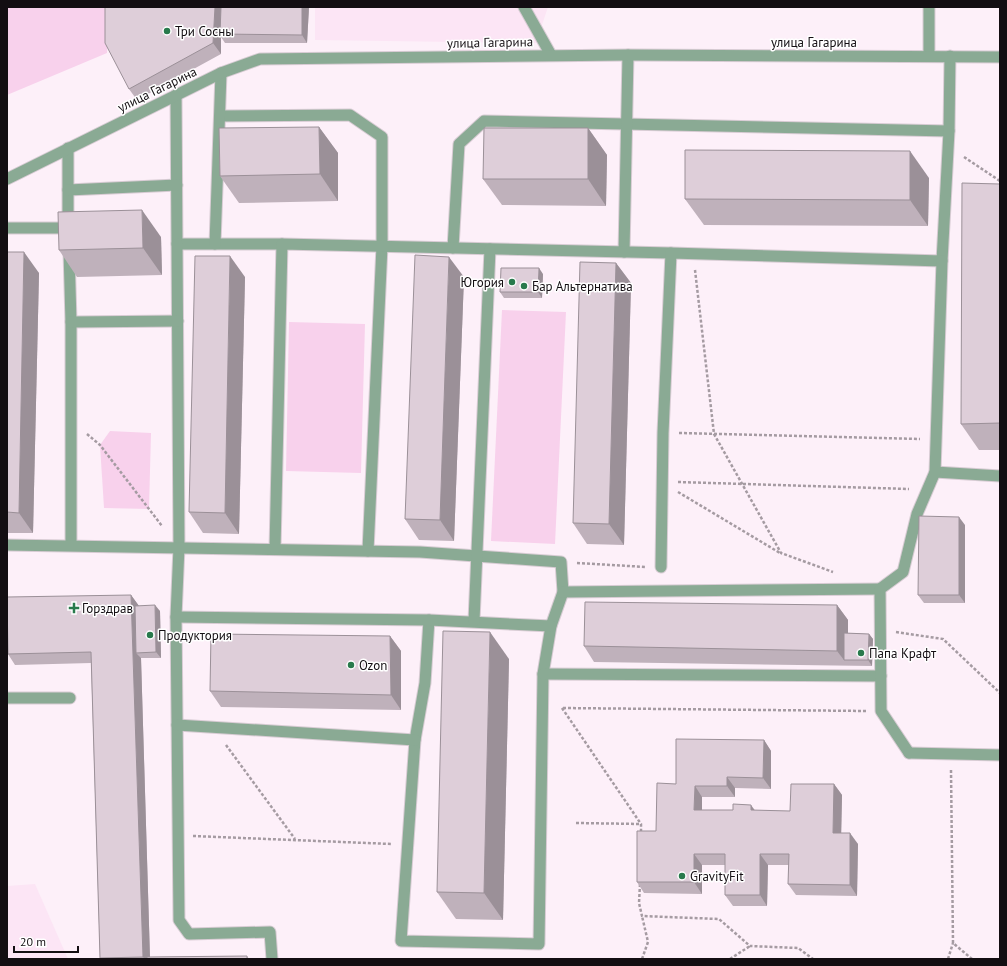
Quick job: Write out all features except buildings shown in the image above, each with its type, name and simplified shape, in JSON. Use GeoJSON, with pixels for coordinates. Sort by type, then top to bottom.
{"type":"FeatureCollection","features":[{"type":"Feature","properties":{"kind":"street"},"geometry":{"type":"LineString","coordinates":[[524,7],[551,55]]}},
{"type":"Feature","properties":{"kind":"street"},"geometry":{"type":"LineString","coordinates":[[929,7],[930,56]]}},
{"type":"Feature","properties":{"kind":"street","name":"улица Гагарина"},"geometry":{"type":"LineString","coordinates":[[7,179],[221,72],[260,59],[551,55],[1000,57]]}},
{"type":"Feature","properties":{"kind":"street"},"geometry":{"type":"LineString","coordinates":[[624,252],[628,55]]}},
{"type":"Feature","properties":{"kind":"street"},"geometry":{"type":"LineString","coordinates":[[563,592],[880,589],[903,572],[917,514],[935,472],[942,261],[949,131],[950,56]]}},
{"type":"Feature","properties":{"kind":"street"},"geometry":{"type":"LineString","coordinates":[[215,244],[221,116],[221,72]]}},
{"type":"Feature","properties":{"kind":"street"},"geometry":{"type":"LineString","coordinates":[[176,95],[179,547],[176,617],[179,920],[189,934],[270,932],[272,959]]}},
{"type":"Feature","properties":{"kind":"street"},"geometry":{"type":"LineString","coordinates":[[221,116],[350,115],[382,137],[382,246],[368,551]]}},
{"type":"Feature","properties":{"kind":"street"},"geometry":{"type":"LineString","coordinates":[[453,248],[459,144],[484,121],[949,131]]}},
{"type":"Feature","properties":{"kind":"street"},"geometry":{"type":"LineString","coordinates":[[68,148],[68,236],[71,322],[71,545]]}},
{"type":"Feature","properties":{"kind":"street"},"geometry":{"type":"LineString","coordinates":[[68,190],[177,185]]}},
{"type":"Feature","properties":{"kind":"street"},"geometry":{"type":"LineString","coordinates":[[7,228],[68,236]]}},
{"type":"Feature","properties":{"kind":"street"},"geometry":{"type":"LineString","coordinates":[[177,244],[382,246],[942,261]]}},
{"type":"Feature","properties":{"kind":"street"},"geometry":{"type":"LineString","coordinates":[[275,549],[282,244]]}},
{"type":"Feature","properties":{"kind":"street"},"geometry":{"type":"LineString","coordinates":[[474,621],[490,249]]}},
{"type":"Feature","properties":{"kind":"street"},"geometry":{"type":"LineString","coordinates":[[661,567],[663,433],[671,253]]}},
{"type":"Feature","properties":{"kind":"street"},"geometry":{"type":"LineString","coordinates":[[71,322],[178,321]]}},
{"type":"Feature","properties":{"kind":"street"},"geometry":{"type":"LineString","coordinates":[[935,472],[1000,476]]}},
{"type":"Feature","properties":{"kind":"street"},"geometry":{"type":"LineString","coordinates":[[7,545],[368,551],[561,562],[563,592],[550,626],[543,674],[539,944],[401,941],[415,740],[425,683],[429,620]]}},
{"type":"Feature","properties":{"kind":"street"},"geometry":{"type":"LineString","coordinates":[[880,589],[882,676],[881,711],[909,753],[1000,755]]}},
{"type":"Feature","properties":{"kind":"street"},"geometry":{"type":"LineString","coordinates":[[176,617],[474,621],[550,626]]}},
{"type":"Feature","properties":{"kind":"street"},"geometry":{"type":"LineString","coordinates":[[543,674],[882,676]]}},
{"type":"Feature","properties":{"kind":"street"},"geometry":{"type":"LineString","coordinates":[[7,698],[70,698]]}},
{"type":"Feature","properties":{"kind":"street"},"geometry":{"type":"LineString","coordinates":[[177,726],[415,740]]}},
{"type":"Feature","properties":{"kind":"path"},"geometry":{"type":"LineString","coordinates":[[948,147],[1000,181]]}},
{"type":"Feature","properties":{"kind":"path"},"geometry":{"type":"LineString","coordinates":[[693,254],[714,434],[781,553]]}},
{"type":"Feature","properties":{"kind":"path"},"geometry":{"type":"LineString","coordinates":[[70,420],[100,445],[179,547]]}},
{"type":"Feature","properties":{"kind":"path"},"geometry":{"type":"LineString","coordinates":[[663,433],[936,440]]}},
{"type":"Feature","properties":{"kind":"path"},"geometry":{"type":"LineString","coordinates":[[662,482],[928,489]]}},
{"type":"Feature","properties":{"kind":"path"},"geometry":{"type":"LineString","coordinates":[[662,482],[781,553],[838,574]]}},
{"type":"Feature","properties":{"kind":"path"},"geometry":{"type":"LineString","coordinates":[[561,562],[661,567]]}},
{"type":"Feature","properties":{"kind":"path"},"geometry":{"type":"LineString","coordinates":[[881,629],[943,639],[1000,693]]}},
{"type":"Feature","properties":{"kind":"path"},"geometry":{"type":"LineString","coordinates":[[641,840],[641,824],[562,708],[881,711]]}},
{"type":"Feature","properties":{"kind":"path"},"geometry":{"type":"LineString","coordinates":[[212,727],[295,839]]}},
{"type":"Feature","properties":{"kind":"path"},"geometry":{"type":"LineString","coordinates":[[948,959],[953,943],[951,754]]}},
{"type":"Feature","properties":{"kind":"path"},"geometry":{"type":"LineString","coordinates":[[576,823],[641,824]]}},
{"type":"Feature","properties":{"kind":"path"},"geometry":{"type":"LineString","coordinates":[[179,835],[407,844]]}},
{"type":"Feature","properties":{"kind":"path"},"geometry":{"type":"LineString","coordinates":[[640,879],[639,903],[648,942],[642,959]]}},
{"type":"Feature","properties":{"kind":"path"},"geometry":{"type":"LineString","coordinates":[[642,916],[719,919],[750,946]]}},
{"type":"Feature","properties":{"kind":"path"},"geometry":{"type":"LineString","coordinates":[[953,943],[972,959]]}},
{"type":"Feature","properties":{"kind":"path"},"geometry":{"type":"LineString","coordinates":[[730,959],[750,946],[798,948],[813,959]]}},
{"type":"Feature","properties":{"kind":"shaded area"},"geometry":{"type":"Polygon","coordinates":[[[7,7],[109,7],[107,53],[7,95],[7,7]]]}},
{"type":"Feature","properties":{"kind":"shaded area"},"geometry":{"type":"Polygon","coordinates":[[[315,7],[548,7],[536,43],[315,40],[315,7]]]}},
{"type":"Feature","properties":{"kind":"shaded area"},"geometry":{"type":"Polygon","coordinates":[[[502,310],[566,312],[555,544],[491,541],[502,310]]]}},
{"type":"Feature","properties":{"kind":"shaded area"},"geometry":{"type":"Polygon","coordinates":[[[289,322],[365,324],[361,473],[286,471],[289,322]]]}},
{"type":"Feature","properties":{"kind":"shaded area"},"geometry":{"type":"Polygon","coordinates":[[[110,431],[151,433],[149,509],[104,508],[100,445],[110,431]]]}},
{"type":"Feature","properties":{"kind":"shaded area"},"geometry":{"type":"Polygon","coordinates":[[[35,884],[68,959],[7,959],[7,886],[35,884]]]}},
{"type":"Feature","properties":{"kind":"place","name":"Три Сосны"},"geometry":{"type":"Point","coordinates":[167,31]}},
{"type":"Feature","properties":{"kind":"place","name":"Югория"},"geometry":{"type":"Point","coordinates":[512,282]}},
{"type":"Feature","properties":{"kind":"place","name":"Бар Альтернатива"},"geometry":{"type":"Point","coordinates":[524,286]}},
{"type":"Feature","properties":{"kind":"place","name":"Горздрав"},"geometry":{"type":"Point","coordinates":[74,608]}},
{"type":"Feature","properties":{"kind":"place","name":"Продуктория"},"geometry":{"type":"Point","coordinates":[150,635]}},
{"type":"Feature","properties":{"kind":"place","name":"Папа Крафт"},"geometry":{"type":"Point","coordinates":[861,653]}},
{"type":"Feature","properties":{"kind":"place","name":"Ozon"},"geometry":{"type":"Point","coordinates":[351,665]}},
{"type":"Feature","properties":{"kind":"place","name":"GravityFit"},"geometry":{"type":"Point","coordinates":[682,876]}}]}
